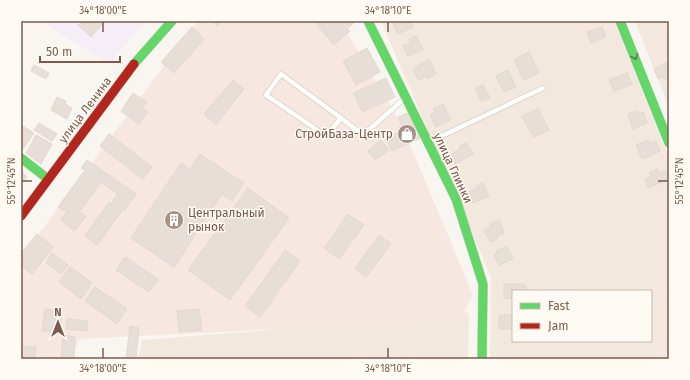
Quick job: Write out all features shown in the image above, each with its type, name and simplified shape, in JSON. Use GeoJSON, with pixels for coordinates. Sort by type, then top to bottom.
{"type":"FeatureCollection","features":[{"type":"Feature","properties":{"kind":"street","name":"улица Ленина"},"geometry":{"type":"LineString","coordinates":[[21,216],[137,60],[172,21]]}},
{"type":"Feature","properties":{"kind":"street","name":"улица Глинки"},"geometry":{"type":"LineString","coordinates":[[368,21],[456,199],[483,284],[482,359]]}},
{"type":"Feature","properties":{"kind":"street"},"geometry":{"type":"LineString","coordinates":[[620,21],[669,143]]}},
{"type":"Feature","properties":{"kind":"street"},"geometry":{"type":"LineString","coordinates":[[21,158],[48,179]]}},
{"type":"Feature","properties":{"kind":"lane"},"geometry":{"type":"LineString","coordinates":[[340,118],[326,136],[266,95],[281,74],[363,135],[406,98]]}},
{"type":"Feature","properties":{"kind":"lane"},"geometry":{"type":"LineString","coordinates":[[428,143],[544,88]]}},
{"type":"Feature","properties":{"kind":"shaded area"},"geometry":{"type":"Polygon","coordinates":[[[41,21],[146,21],[109,64],[41,21]]]}},
{"type":"Feature","properties":{"kind":"shaded area"},"geometry":{"type":"Polygon","coordinates":[[[200,21],[340,21],[401,123],[473,295],[460,320],[79,339],[72,359],[21,359],[21,254],[26,251],[190,31],[200,21]]]}},
{"type":"Feature","properties":{"kind":"shaded area"},"geometry":{"type":"Polygon","coordinates":[[[381,21],[614,21],[669,158],[669,359],[490,359],[491,277],[381,21]]]}},
{"type":"Feature","properties":{"kind":"shaded area"},"geometry":{"type":"Polygon","coordinates":[[[635,21],[669,21],[669,107],[635,21]]]}},
{"type":"Feature","properties":{"kind":"shaded area"},"geometry":{"type":"Polygon","coordinates":[[[326,297],[469,313],[468,359],[138,359],[142,340],[271,330],[326,297]]]}},
{"type":"Feature","properties":{"kind":"building"},"geometry":{"type":"Polygon","coordinates":[[[82,21],[105,21],[91,37],[78,25],[82,21]]]}},
{"type":"Feature","properties":{"kind":"building"},"geometry":{"type":"Polygon","coordinates":[[[212,21],[221,21],[217,26],[212,21]]]}},
{"type":"Feature","properties":{"kind":"building"},"geometry":{"type":"Polygon","coordinates":[[[314,21],[356,21],[347,29],[350,31],[334,45],[314,21]]]}},
{"type":"Feature","properties":{"kind":"building"},"geometry":{"type":"Polygon","coordinates":[[[399,21],[410,21],[413,27],[398,34],[393,24],[399,21]]]}},
{"type":"Feature","properties":{"kind":"building"},"geometry":{"type":"Polygon","coordinates":[[[192,27],[204,39],[174,73],[161,62],[192,27]]]}},
{"type":"Feature","properties":{"kind":"building"},"geometry":{"type":"Polygon","coordinates":[[[602,27],[606,37],[591,43],[587,32],[602,27]]]}},
{"type":"Feature","properties":{"kind":"building"},"geometry":{"type":"Polygon","coordinates":[[[416,36],[423,49],[408,56],[403,46],[411,43],[409,39],[416,36]]]}},
{"type":"Feature","properties":{"kind":"building"},"geometry":{"type":"Polygon","coordinates":[[[367,48],[380,72],[356,85],[343,61],[367,48]]]}},
{"type":"Feature","properties":{"kind":"building"},"geometry":{"type":"Polygon","coordinates":[[[529,52],[539,73],[524,80],[514,60],[529,52]]]}},
{"type":"Feature","properties":{"kind":"building"},"geometry":{"type":"Polygon","coordinates":[[[429,59],[436,74],[428,79],[427,76],[418,80],[413,69],[429,59]]]}},
{"type":"Feature","properties":{"kind":"building"},"geometry":{"type":"Polygon","coordinates":[[[669,62],[669,77],[664,79],[663,76],[658,79],[654,69],[669,62]]]}},
{"type":"Feature","properties":{"kind":"building"},"geometry":{"type":"Polygon","coordinates":[[[34,65],[49,73],[46,79],[31,71],[34,65]]]}},
{"type":"Feature","properties":{"kind":"building"},"geometry":{"type":"Polygon","coordinates":[[[508,70],[516,87],[504,92],[496,76],[508,70]]]}},
{"type":"Feature","properties":{"kind":"building"},"geometry":{"type":"Polygon","coordinates":[[[627,73],[632,84],[614,91],[609,80],[627,73]]]}},
{"type":"Feature","properties":{"kind":"building"},"geometry":{"type":"Polygon","coordinates":[[[386,78],[395,97],[362,112],[354,93],[386,78]]]}},
{"type":"Feature","properties":{"kind":"building"},"geometry":{"type":"Polygon","coordinates":[[[233,80],[244,89],[216,124],[204,114],[233,80]]]}},
{"type":"Feature","properties":{"kind":"building"},"geometry":{"type":"Polygon","coordinates":[[[483,85],[490,98],[482,102],[475,89],[483,85]]]}},
{"type":"Feature","properties":{"kind":"building"},"geometry":{"type":"Polygon","coordinates":[[[133,93],[147,102],[143,108],[148,112],[139,124],[121,111],[133,93]]]}},
{"type":"Feature","properties":{"kind":"building"},"geometry":{"type":"Polygon","coordinates":[[[57,97],[66,101],[65,104],[72,108],[67,119],[51,110],[57,97]]]}},
{"type":"Feature","properties":{"kind":"building"},"geometry":{"type":"Polygon","coordinates":[[[443,104],[451,120],[436,127],[430,115],[435,113],[433,109],[443,104]]]}},
{"type":"Feature","properties":{"kind":"building"},"geometry":{"type":"Polygon","coordinates":[[[538,109],[549,130],[533,137],[522,116],[538,109]]]}},
{"type":"Feature","properties":{"kind":"building"},"geometry":{"type":"Polygon","coordinates":[[[636,111],[637,114],[643,112],[647,123],[633,129],[628,114],[636,111]]]}},
{"type":"Feature","properties":{"kind":"building","name":"СтройБаза-Центр"},"geometry":{"type":"Polygon","coordinates":[[[408,113],[420,138],[392,151],[386,138],[404,130],[398,117],[408,113]]]}},
{"type":"Feature","properties":{"kind":"building"},"geometry":{"type":"Polygon","coordinates":[[[39,123],[57,134],[52,141],[34,130],[39,123]]]}},
{"type":"Feature","properties":{"kind":"building"},"geometry":{"type":"Polygon","coordinates":[[[21,125],[34,133],[23,149],[21,148],[21,125]]]}},
{"type":"Feature","properties":{"kind":"building"},"geometry":{"type":"Polygon","coordinates":[[[109,134],[152,167],[143,179],[100,146],[109,134]]]}},
{"type":"Feature","properties":{"kind":"building"},"geometry":{"type":"Polygon","coordinates":[[[36,135],[52,144],[41,164],[26,153],[36,135]]]}},
{"type":"Feature","properties":{"kind":"building"},"geometry":{"type":"Polygon","coordinates":[[[381,140],[389,150],[375,160],[368,151],[381,140]]]}},
{"type":"Feature","properties":{"kind":"building"},"geometry":{"type":"Polygon","coordinates":[[[648,140],[649,144],[656,141],[660,151],[642,159],[636,145],[648,140]]]}},
{"type":"Feature","properties":{"kind":"building"},"geometry":{"type":"Polygon","coordinates":[[[467,143],[473,154],[455,164],[450,155],[461,149],[460,146],[467,143]]]}},
{"type":"Feature","properties":{"kind":"building","name":"Центральный рынок"},"geometry":{"type":"Polygon","coordinates":[[[200,154],[244,183],[232,201],[222,194],[174,267],[131,238],[181,163],[190,169],[200,154]]]}},
{"type":"Feature","properties":{"kind":"building"},"geometry":{"type":"Polygon","coordinates":[[[87,160],[136,194],[124,211],[112,202],[118,194],[101,182],[79,212],[86,216],[75,231],[61,220],[67,212],[58,207],[85,170],[81,168],[87,160]]]}},
{"type":"Feature","properties":{"kind":"building"},"geometry":{"type":"Polygon","coordinates":[[[658,169],[659,173],[665,170],[669,179],[648,188],[645,179],[651,176],[649,173],[658,169]]]}},
{"type":"Feature","properties":{"kind":"building"},"geometry":{"type":"Polygon","coordinates":[[[21,171],[27,177],[21,184],[21,171]]]}},
{"type":"Feature","properties":{"kind":"building"},"geometry":{"type":"Polygon","coordinates":[[[483,183],[489,196],[473,203],[468,192],[478,188],[476,186],[483,183]]]}},
{"type":"Feature","properties":{"kind":"building","name":"Центральный рынок"},"geometry":{"type":"Polygon","coordinates":[[[248,188],[289,218],[230,300],[188,270],[248,188]]]}},
{"type":"Feature","properties":{"kind":"building"},"geometry":{"type":"Polygon","coordinates":[[[109,202],[122,211],[97,245],[85,236],[109,202]]]}},
{"type":"Feature","properties":{"kind":"building"},"geometry":{"type":"Polygon","coordinates":[[[348,214],[364,225],[339,259],[324,248],[348,214]]]}},
{"type":"Feature","properties":{"kind":"building"},"geometry":{"type":"Polygon","coordinates":[[[499,220],[504,233],[496,237],[497,239],[490,242],[484,230],[491,227],[490,224],[499,220]]]}},
{"type":"Feature","properties":{"kind":"building"},"geometry":{"type":"Polygon","coordinates":[[[37,234],[53,247],[32,274],[21,266],[21,253],[37,234]]]}},
{"type":"Feature","properties":{"kind":"building"},"geometry":{"type":"Polygon","coordinates":[[[379,235],[391,244],[366,277],[355,268],[379,235]]]}},
{"type":"Feature","properties":{"kind":"building"},"geometry":{"type":"Polygon","coordinates":[[[507,246],[513,259],[499,265],[494,255],[497,253],[496,251],[507,246]]]}},
{"type":"Feature","properties":{"kind":"building"},"geometry":{"type":"Polygon","coordinates":[[[285,250],[300,261],[260,317],[245,306],[285,250]]]}},
{"type":"Feature","properties":{"kind":"building"},"geometry":{"type":"Polygon","coordinates":[[[52,253],[68,265],[61,274],[46,263],[52,253]]]}},
{"type":"Feature","properties":{"kind":"building"},"geometry":{"type":"Polygon","coordinates":[[[125,257],[158,279],[149,292],[116,270],[125,257]]]}},
{"type":"Feature","properties":{"kind":"building"},"geometry":{"type":"Polygon","coordinates":[[[70,267],[92,283],[81,299],[59,282],[70,267]]]}},
{"type":"Feature","properties":{"kind":"building"},"geometry":{"type":"Polygon","coordinates":[[[504,284],[525,284],[527,290],[512,290],[512,299],[504,298],[504,284]]]}},
{"type":"Feature","properties":{"kind":"building"},"geometry":{"type":"Polygon","coordinates":[[[95,287],[127,309],[117,324],[85,301],[95,287]]]}},
{"type":"Feature","properties":{"kind":"building"},"geometry":{"type":"Polygon","coordinates":[[[45,309],[62,311],[60,333],[42,331],[45,309]]]}},
{"type":"Feature","properties":{"kind":"building"},"geometry":{"type":"Polygon","coordinates":[[[199,309],[202,330],[179,332],[177,311],[199,309]]]}},
{"type":"Feature","properties":{"kind":"building"},"geometry":{"type":"Polygon","coordinates":[[[499,315],[512,315],[512,329],[499,329],[499,315]]]}},
{"type":"Feature","properties":{"kind":"building"},"geometry":{"type":"Polygon","coordinates":[[[67,319],[88,321],[87,331],[66,329],[67,319]]]}},
{"type":"Feature","properties":{"kind":"building"},"geometry":{"type":"Polygon","coordinates":[[[130,326],[139,328],[136,359],[126,359],[130,326]]]}},
{"type":"Feature","properties":{"kind":"building"},"geometry":{"type":"Polygon","coordinates":[[[63,335],[75,337],[74,359],[61,359],[63,335]]]}},
{"type":"Feature","properties":{"kind":"building"},"geometry":{"type":"Polygon","coordinates":[[[21,346],[36,347],[35,359],[21,359],[21,346]]]}},
{"type":"Feature","properties":{"kind":"traffic: fast"},"geometry":{"type":"LineString","coordinates":[[134,64],[172,21]]}},
{"type":"Feature","properties":{"kind":"traffic: fast"},"geometry":{"type":"LineString","coordinates":[[368,21],[456,199],[483,284],[482,359]]}},
{"type":"Feature","properties":{"kind":"traffic: fast"},"geometry":{"type":"LineString","coordinates":[[620,21],[669,143]]}},
{"type":"Feature","properties":{"kind":"traffic: fast"},"geometry":{"type":"LineString","coordinates":[[21,158],[48,179]]}},
{"type":"Feature","properties":{"kind":"traffic: jam"},"geometry":{"type":"LineString","coordinates":[[21,216],[134,64]]}},
{"type":"Feature","properties":{"kind":"place","name":"СтройБаза-Центр"},"geometry":{"type":"Point","coordinates":[407,134]}},
{"type":"Feature","properties":{"kind":"place","name":"Центральный рынок"},"geometry":{"type":"Point","coordinates":[174,220]}}]}
